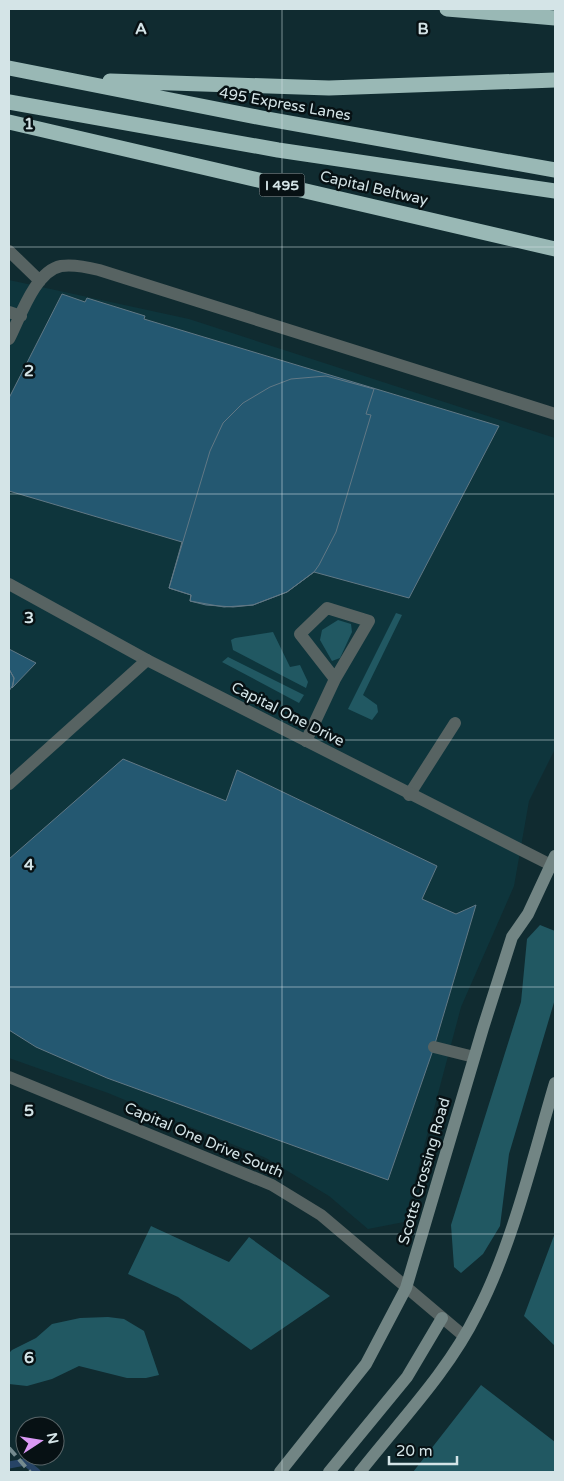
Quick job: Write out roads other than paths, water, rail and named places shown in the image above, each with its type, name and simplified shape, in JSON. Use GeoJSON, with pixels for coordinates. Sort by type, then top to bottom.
{"type":"FeatureCollection","features":[{"type":"Feature","properties":{"kind":"highway"},"geometry":{"type":"LineString","coordinates":[[447,9],[555,18]]}},
{"type":"Feature","properties":{"kind":"highway","name":"495 Express Lanes"},"geometry":{"type":"LineString","coordinates":[[9,68],[262,118],[555,170]]}},
{"type":"Feature","properties":{"kind":"highway"},"geometry":{"type":"LineString","coordinates":[[61,79],[329,88],[555,80]]}},
{"type":"Feature","properties":{"kind":"highway"},"geometry":{"type":"LineString","coordinates":[[9,102],[278,150],[555,191]]}},
{"type":"Feature","properties":{"kind":"highway","name":"Capital Beltway"},"geometry":{"type":"LineString","coordinates":[[9,122],[555,249]]}},
{"type":"Feature","properties":{"kind":"main road","name":"Scotts Crossing Road"},"geometry":{"type":"LineString","coordinates":[[280,1472],[366,1364],[406,1288],[474,1057],[512,937],[528,914],[554,863]]}},
{"type":"Feature","properties":{"kind":"main road"},"geometry":{"type":"LineString","coordinates":[[360,1472],[452,1356],[492,1281],[555,1083]]}},
{"type":"Feature","properties":{"kind":"main road"},"geometry":{"type":"LineString","coordinates":[[329,1472],[407,1377],[442,1318]]}},
{"type":"Feature","properties":{"kind":"street"},"geometry":{"type":"LineString","coordinates":[[9,250],[40,281]]}},
{"type":"Feature","properties":{"kind":"street"},"geometry":{"type":"LineString","coordinates":[[9,339],[15,314],[40,281],[47,273],[59,266],[73,265],[99,270],[555,414]]}},
{"type":"Feature","properties":{"kind":"street","name":"Capital One Drive"},"geometry":{"type":"LineString","coordinates":[[9,584],[147,660],[409,795],[554,863]]}},
{"type":"Feature","properties":{"kind":"street"},"geometry":{"type":"LineString","coordinates":[[306,741],[335,678],[369,621],[327,608],[300,634],[335,678]]}},
{"type":"Feature","properties":{"kind":"street"},"geometry":{"type":"LineString","coordinates":[[9,784],[147,660]]}},
{"type":"Feature","properties":{"kind":"street"},"geometry":{"type":"LineString","coordinates":[[409,795],[455,723]]}},
{"type":"Feature","properties":{"kind":"street"},"geometry":{"type":"LineString","coordinates":[[434,1047],[474,1057]]}},
{"type":"Feature","properties":{"kind":"street","name":"Capital One Drive South"},"geometry":{"type":"LineString","coordinates":[[9,1077],[272,1185],[321,1215],[464,1336]]}},
{"type":"Feature","properties":{"kind":"waterway"},"geometry":{"type":"LineString","coordinates":[[9,1465],[25,1462],[37,1472]]}},
{"type":"Feature","properties":{"kind":"railway"},"geometry":{"type":"LineString","coordinates":[[9,1448],[30,1472]]}}]}
